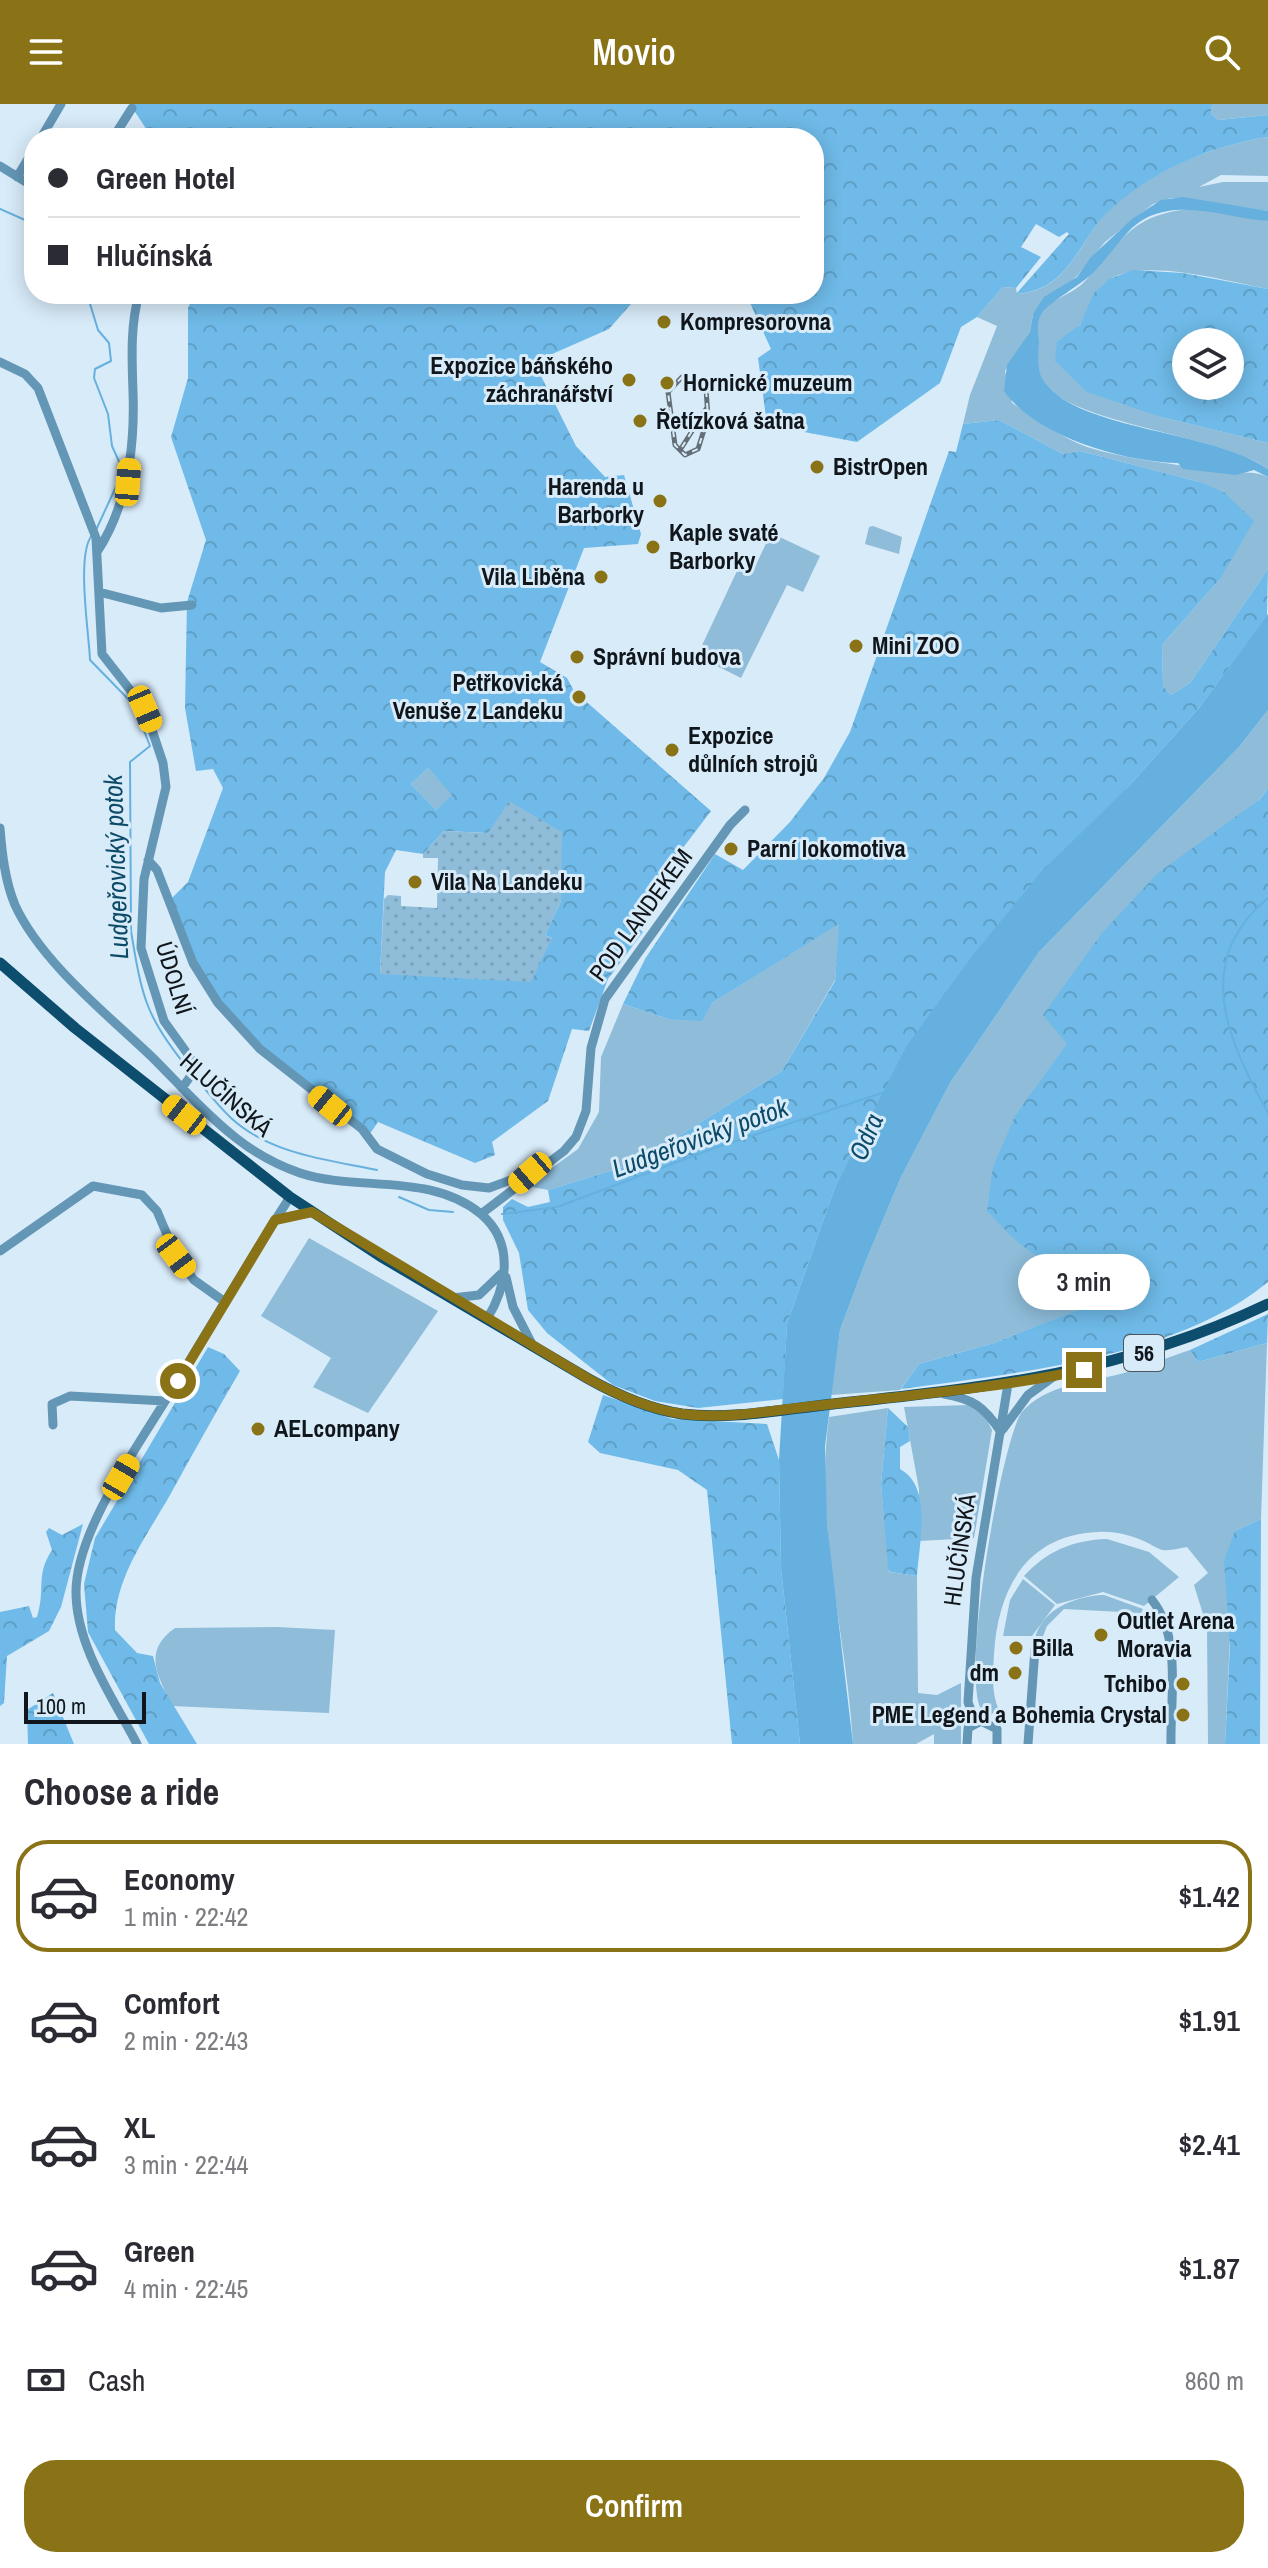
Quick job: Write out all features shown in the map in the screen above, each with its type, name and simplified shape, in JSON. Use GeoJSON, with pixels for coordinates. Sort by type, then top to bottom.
{"type":"FeatureCollection","features":[{"type":"Feature","properties":{"kind":"main road","name":"56"},"geometry":{"type":"LineString","coordinates":[[0,963],[97,1046],[290,1197],[534,1347],[610,1391],[648,1407],[695,1415],[751,1412],[937,1393],[1053,1377],[1135,1356],[1268,1304]]}},
{"type":"Feature","properties":{"kind":"street"},"geometry":{"type":"LineString","coordinates":[[47,128],[61,104]]}},
{"type":"Feature","properties":{"kind":"street"},"geometry":{"type":"LineString","coordinates":[[119,128],[132,108]]}},
{"type":"Feature","properties":{"kind":"street"},"geometry":{"type":"LineString","coordinates":[[17,177],[24,165]]}},
{"type":"Feature","properties":{"kind":"street"},"geometry":{"type":"LineString","coordinates":[[0,166],[24,181]]}},
{"type":"Feature","properties":{"kind":"street","name":"ÚDOLNÍ"},"geometry":{"type":"LineString","coordinates":[[97,552],[108,535],[128,482],[137,304]]}},
{"type":"Feature","properties":{"kind":"street","name":"ÚDOLNÍ"},"geometry":{"type":"LineString","coordinates":[[0,362],[25,374],[38,388],[96,538],[102,654],[145,709],[166,780],[163,810],[148,860],[142,907],[142,957],[164,1021],[197,1067],[182,1088]]}},
{"type":"Feature","properties":{"kind":"street"},"geometry":{"type":"LineString","coordinates":[[99,592],[161,608],[192,605]]}},
{"type":"Feature","properties":{"kind":"street","name":"POD LANDEKEM"},"geometry":{"type":"LineString","coordinates":[[481,1214],[530,1173],[564,1151],[576,1137],[586,1111],[591,1048],[613,984],[730,825],[745,810]]}},
{"type":"Feature","properties":{"kind":"street","name":"HLUČÍNSKÁ"},"geometry":{"type":"LineString","coordinates":[[0,828],[9,888],[28,926],[77,984],[237,1139],[281,1165],[316,1177],[437,1192],[481,1214]]}},
{"type":"Feature","properties":{"kind":"street","name":"POD LANDEKEM"},"geometry":{"type":"LineString","coordinates":[[148,860],[157,870],[193,963],[218,1003],[260,1049],[362,1129],[377,1149],[427,1174],[462,1185],[489,1188],[530,1173]]}},
{"type":"Feature","properties":{"kind":"street"},"geometry":{"type":"LineString","coordinates":[[0,1251],[93,1186],[142,1195],[157,1211],[176,1256],[194,1280],[225,1302]]}},
{"type":"Feature","properties":{"kind":"street"},"geometry":{"type":"LineString","coordinates":[[137,1744],[89,1648],[79,1614],[76,1587],[93,1526],[165,1401],[290,1197]]}},
{"type":"Feature","properties":{"kind":"street"},"geometry":{"type":"LineString","coordinates":[[275,1220],[312,1212]]}},
{"type":"Feature","properties":{"kind":"street"},"geometry":{"type":"LineString","coordinates":[[481,1214],[500,1240],[513,1307],[534,1347]]}},
{"type":"Feature","properties":{"kind":"street"},"geometry":{"type":"LineString","coordinates":[[451,1297],[479,1295],[505,1270]]}},
{"type":"Feature","properties":{"kind":"street"},"geometry":{"type":"LineString","coordinates":[[487,1319],[499,1295],[505,1270]]}},
{"type":"Feature","properties":{"kind":"street"},"geometry":{"type":"LineString","coordinates":[[937,1393],[972,1399],[985,1409],[1001,1432],[1028,1395],[1053,1377]]}},
{"type":"Feature","properties":{"kind":"street","name":"HLUČÍNSKÁ"},"geometry":{"type":"LineString","coordinates":[[967,1744],[967,1731],[975,1722],[968,1702],[974,1600],[1008,1384]]}},
{"type":"Feature","properties":{"kind":"street"},"geometry":{"type":"LineString","coordinates":[[53,1425],[52,1404],[70,1396],[165,1401]]}},
{"type":"Feature","properties":{"kind":"street"},"geometry":{"type":"LineString","coordinates":[[1152,1600],[1163,1615],[1170,1638],[1171,1744]]}},
{"type":"Feature","properties":{"kind":"street"},"geometry":{"type":"LineString","coordinates":[[1028,1744],[1035,1649]]}},
{"type":"Feature","properties":{"kind":"street"},"geometry":{"type":"LineString","coordinates":[[975,1722],[985,1721],[994,1726],[998,1734],[997,1744]]}},
{"type":"Feature","properties":{"kind":"shaded area"},"geometry":{"type":"Polygon","coordinates":[[[1212,104],[1268,104],[1268,115],[1218,120],[1211,114],[1212,104]]]}},
{"type":"Feature","properties":{"kind":"shaded area"},"geometry":{"type":"Polygon","coordinates":[[[1268,137],[1268,176],[1221,175],[1199,187],[1223,182],[1268,182],[1268,211],[1171,198],[1153,204],[1105,242],[1077,276],[1033,314],[1030,332],[1005,371],[1012,403],[1077,443],[1134,458],[1268,477],[1268,569],[1190,683],[1171,695],[1163,686],[1162,645],[1220,579],[1200,482],[1080,451],[1063,454],[999,420],[963,424],[970,395],[997,326],[977,317],[1003,287],[1016,288],[1017,294],[1036,290],[1051,282],[1074,259],[1113,206],[1148,181],[1206,153],[1268,137]]]}},
{"type":"Feature","properties":{"kind":"shaded area"},"geometry":{"type":"Polygon","coordinates":[[[1196,208],[1268,221],[1268,289],[1184,273],[1139,271],[1121,274],[1101,287],[1079,326],[1057,341],[1161,417],[1268,443],[1268,469],[1215,446],[1082,408],[1058,396],[1043,381],[1040,372],[1038,322],[1048,306],[1079,286],[1120,241],[1142,223],[1173,211],[1196,208]]]}},
{"type":"Feature","properties":{"kind":"shaded area"},"geometry":{"type":"Polygon","coordinates":[[[869,527],[902,537],[899,554],[865,544],[869,527]]]}},
{"type":"Feature","properties":{"kind":"shaded area"},"geometry":{"type":"Polygon","coordinates":[[[771,533],[820,556],[803,592],[787,585],[741,678],[697,656],[737,571],[743,567],[753,571],[771,533]]]}},
{"type":"Feature","properties":{"kind":"shaded area"},"geometry":{"type":"Polygon","coordinates":[[[1268,710],[1268,788],[1016,1114],[1073,1266],[1096,1260],[1119,1294],[994,1343],[919,1364],[900,1390],[831,1395],[840,1330],[865,1263],[901,1177],[950,1083],[1039,952],[1239,747],[1268,710]]]}},
{"type":"Feature","properties":{"kind":"shaded area"},"geometry":{"type":"Polygon","coordinates":[[[428,768],[453,795],[436,810],[411,784],[428,768]]]}},
{"type":"Feature","properties":{"kind":"shaded area"},"geometry":{"type":"Polygon","coordinates":[[[509,801],[562,832],[561,901],[545,935],[552,938],[531,982],[380,974],[384,899],[388,895],[401,896],[401,906],[437,908],[438,858],[423,858],[423,854],[444,831],[488,833],[509,801]]]}},
{"type":"Feature","properties":{"kind":"shaded area"},"geometry":{"type":"Polygon","coordinates":[[[840,923],[835,980],[782,1071],[636,1163],[548,1190],[527,1186],[578,1149],[599,1112],[601,1057],[623,1004],[668,1019],[712,1003],[840,923]]]}},
{"type":"Feature","properties":{"kind":"shaded area"},"geometry":{"type":"Polygon","coordinates":[[[309,1238],[438,1311],[368,1413],[313,1387],[331,1358],[261,1316],[309,1238]]]}},
{"type":"Feature","properties":{"kind":"shaded area"},"geometry":{"type":"Polygon","coordinates":[[[1267,1343],[1261,1519],[1235,1531],[1225,1744],[1208,1744],[1207,1627],[1194,1585],[1208,1573],[1187,1547],[1163,1550],[1116,1533],[1073,1535],[1052,1543],[1020,1570],[1002,1608],[997,1630],[993,1681],[998,1708],[991,1715],[982,1711],[976,1691],[976,1657],[985,1564],[1003,1471],[1021,1413],[1031,1403],[1056,1390],[1132,1371],[1190,1350],[1198,1362],[1267,1343]]]}},
{"type":"Feature","properties":{"kind":"shaded area"},"geometry":{"type":"Polygon","coordinates":[[[970,1405],[983,1413],[992,1430],[974,1538],[919,1541],[919,1489],[904,1407],[970,1405]]]}},
{"type":"Feature","properties":{"kind":"shaded area"},"geometry":{"type":"Polygon","coordinates":[[[888,1408],[881,1484],[889,1572],[917,1576],[918,1693],[937,1695],[961,1683],[961,1744],[934,1744],[934,1734],[916,1744],[853,1744],[828,1540],[825,1458],[829,1417],[888,1408]]]}},
{"type":"Feature","properties":{"kind":"shaded area"},"geometry":{"type":"Polygon","coordinates":[[[1107,1539],[1149,1552],[1179,1577],[1144,1606],[1103,1592],[1057,1604],[1024,1576],[1061,1548],[1107,1539]]]}},
{"type":"Feature","properties":{"kind":"shaded area"},"geometry":{"type":"Polygon","coordinates":[[[1023,1579],[1055,1605],[1032,1636],[1003,1636],[1010,1600],[1023,1579]]]}},
{"type":"Feature","properties":{"kind":"shaded area"},"geometry":{"type":"Polygon","coordinates":[[[1104,1595],[1143,1609],[1141,1613],[1064,1609],[1047,1626],[1040,1644],[1034,1643],[1043,1622],[1060,1607],[1081,1598],[1104,1595]]]}},
{"type":"Feature","properties":{"kind":"shaded area"},"geometry":{"type":"Polygon","coordinates":[[[175,1628],[335,1630],[329,1713],[172,1706],[158,1675],[156,1656],[158,1646],[175,1628]]]}},
{"type":"Feature","properties":{"kind":"green space"},"geometry":{"type":"Polygon","coordinates":[[[130,104],[1212,104],[1211,114],[1218,120],[1268,115],[1268,137],[1206,153],[1148,181],[1101,219],[1063,272],[1050,283],[1016,294],[1069,234],[1067,232],[1059,237],[1036,224],[1021,247],[1041,257],[1016,288],[1003,287],[977,317],[961,327],[940,383],[857,442],[799,431],[766,417],[758,358],[771,349],[751,304],[824,304],[824,128],[146,128],[130,104]]]}},
{"type":"Feature","properties":{"kind":"green space"},"geometry":{"type":"Polygon","coordinates":[[[1133,270],[1183,273],[1268,289],[1268,443],[1161,417],[1087,392],[1055,361],[1057,341],[1080,325],[1094,293],[1109,279],[1133,270]]]}},
{"type":"Feature","properties":{"kind":"green space"},"geometry":{"type":"Polygon","coordinates":[[[190,304],[631,304],[609,329],[534,362],[576,446],[605,477],[624,475],[641,534],[638,544],[584,548],[540,662],[567,678],[574,691],[711,811],[628,920],[643,932],[608,979],[589,1031],[572,1029],[548,1101],[492,1142],[495,1155],[475,1163],[378,1122],[369,1135],[289,1072],[252,1037],[219,999],[198,963],[171,899],[188,882],[223,788],[213,769],[196,771],[185,708],[187,602],[206,540],[171,437],[188,378],[190,304]],[[428,768],[411,784],[436,810],[452,795],[428,768]],[[444,831],[423,854],[396,850],[385,872],[380,974],[552,938],[545,935],[561,901],[488,833],[444,831]]]}},
{"type":"Feature","properties":{"kind":"green space"},"geometry":{"type":"Polygon","coordinates":[[[999,420],[1063,454],[1080,451],[1200,482],[1225,493],[1254,521],[1220,579],[1162,645],[1163,686],[1171,695],[1190,683],[1268,569],[1267,616],[1199,708],[1128,787],[884,1092],[835,1187],[787,1324],[783,1399],[698,1408],[655,1401],[613,1385],[547,1333],[528,1310],[519,1253],[503,1220],[503,1207],[512,1199],[528,1207],[550,1202],[548,1190],[636,1163],[782,1071],[835,981],[839,924],[712,1003],[702,1021],[668,1019],[623,1004],[645,959],[715,854],[743,870],[790,822],[824,778],[850,732],[949,451],[956,452],[963,424],[999,420]]]}},
{"type":"Feature","properties":{"kind":"green space"},"geometry":{"type":"Polygon","coordinates":[[[1268,788],[1268,1282],[1231,1308],[1188,1329],[1142,1345],[1043,1368],[901,1389],[919,1364],[994,1343],[1118,1294],[1096,1260],[1061,1263],[1046,1259],[1034,1254],[999,1224],[987,1211],[993,1167],[1016,1114],[1067,1044],[1043,1015],[1102,933],[1158,873],[1259,800],[1268,788]]]}},
{"type":"Feature","properties":{"kind":"green space"},"geometry":{"type":"Polygon","coordinates":[[[1268,1314],[1267,1343],[1198,1362],[1190,1350],[1268,1314]]]}},
{"type":"Feature","properties":{"kind":"green space"},"geometry":{"type":"Polygon","coordinates":[[[208,1347],[224,1354],[240,1371],[133,1559],[116,1611],[115,1630],[137,1653],[153,1656],[160,1683],[197,1744],[149,1744],[88,1632],[84,1584],[95,1538],[208,1347]]]}},
{"type":"Feature","properties":{"kind":"green space"},"geometry":{"type":"Polygon","coordinates":[[[603,1395],[672,1419],[767,1424],[779,1460],[781,1568],[800,1744],[732,1744],[707,1490],[678,1470],[600,1453],[588,1442],[603,1395]]]}},
{"type":"Feature","properties":{"kind":"green space"},"geometry":{"type":"Polygon","coordinates":[[[888,1408],[908,1427],[910,1441],[900,1447],[900,1469],[910,1477],[920,1502],[922,1517],[917,1576],[890,1572],[888,1569],[881,1484],[888,1408]]]}},
{"type":"Feature","properties":{"kind":"green space"},"geometry":{"type":"Polygon","coordinates":[[[1261,1519],[1260,1744],[1225,1744],[1230,1646],[1224,1561],[1235,1531],[1261,1519]]]}},
{"type":"Feature","properties":{"kind":"green space"},"geometry":{"type":"Polygon","coordinates":[[[83,1524],[61,1607],[49,1631],[7,1656],[4,1703],[0,1706],[0,1612],[29,1606],[33,1618],[37,1617],[42,1575],[52,1550],[46,1532],[49,1528],[62,1535],[83,1524]]]}},
{"type":"Feature","properties":{"kind":"green space"},"geometry":{"type":"Polygon","coordinates":[[[53,1693],[74,1744],[28,1744],[27,1710],[53,1693]]]}},
{"type":"Feature","properties":{"kind":"water"},"geometry":{"type":"Polygon","coordinates":[[[1183,197],[1268,211],[1268,221],[1196,210],[1160,213],[1144,219],[1129,231],[1094,272],[1042,313],[1038,327],[1040,374],[1045,383],[1063,399],[1087,411],[1244,456],[1268,469],[1268,477],[1254,470],[1236,475],[1183,469],[1178,463],[1133,458],[1083,444],[1037,422],[1004,391],[1007,365],[1030,332],[1033,314],[1044,297],[1077,277],[1091,257],[1132,219],[1161,200],[1183,197]]]}},
{"type":"Feature","properties":{"kind":"water","name":"Odra"},"geometry":{"type":"Polygon","coordinates":[[[1268,614],[1268,710],[1239,747],[1039,952],[950,1083],[901,1177],[865,1263],[840,1330],[825,1446],[827,1524],[853,1744],[800,1744],[781,1568],[779,1460],[787,1324],[835,1187],[906,1047],[972,956],[1042,871],[1128,787],[1199,708],[1268,614]]]}},
{"type":"Feature","properties":{"kind":"waterway","name":"Ludgeřovický potok"},"geometry":{"type":"LineString","coordinates":[[0,209],[24,220]]}},
{"type":"Feature","properties":{"kind":"waterway","name":"Ludgeřovický potok"},"geometry":{"type":"LineString","coordinates":[[90,304],[98,330],[109,343],[111,361],[95,369],[94,378],[108,414],[112,446],[121,466],[120,478],[96,530]]}},
{"type":"Feature","properties":{"kind":"waterway","name":"Ludgeřovický potok"},"geometry":{"type":"LineString","coordinates":[[92,535],[87,545],[84,576],[90,660],[134,705],[150,746],[130,762],[131,931],[135,954],[143,991],[155,1021],[190,1071]]}},
{"type":"Feature","properties":{"kind":"waterway"},"geometry":{"type":"LineString","coordinates":[[1268,898],[1244,922],[1230,948],[1224,975],[1224,1002],[1230,1030],[1240,1058],[1268,1113]]}},
{"type":"Feature","properties":{"kind":"waterway","name":"Ludgeřovický potok"},"geometry":{"type":"LineString","coordinates":[[194,1076],[231,1118],[263,1140],[300,1154],[377,1170]]}},
{"type":"Feature","properties":{"kind":"waterway","name":"Ludgeřovický potok"},"geometry":{"type":"LineString","coordinates":[[502,1214],[557,1207],[712,1149],[885,1092]]}},
{"type":"Feature","properties":{"kind":"waterway","name":"Ludgeřovický potok"},"geometry":{"type":"LineString","coordinates":[[399,1197],[429,1210],[453,1212]]}},
{"type":"Feature","properties":{"kind":"railway"},"geometry":{"type":"LineString","coordinates":[[682,377],[668,392],[675,445],[685,455],[698,449],[708,417],[706,389]]}},
{"type":"Feature","properties":{"kind":"railway"},"geometry":{"type":"LineString","coordinates":[[682,447],[706,409]]}},
{"type":"Feature","properties":{"kind":"place","name":"Kompresorovna"},"geometry":{"type":"Point","coordinates":[664,322]}},
{"type":"Feature","properties":{"kind":"place","name":"Expozice báňského záchranářství"},"geometry":{"type":"Point","coordinates":[629,380]}},
{"type":"Feature","properties":{"kind":"place","name":"Hornické muzeum"},"geometry":{"type":"Point","coordinates":[667,383]}},
{"type":"Feature","properties":{"kind":"place","name":"Řetízková šatna"},"geometry":{"type":"Point","coordinates":[640,421]}},
{"type":"Feature","properties":{"kind":"place","name":"BistrOpen"},"geometry":{"type":"Point","coordinates":[817,467]}},
{"type":"Feature","properties":{"kind":"place","name":"Harenda u Barborky"},"geometry":{"type":"Point","coordinates":[660,501]}},
{"type":"Feature","properties":{"kind":"place","name":"Kaple svaté Barborky"},"geometry":{"type":"Point","coordinates":[653,547]}},
{"type":"Feature","properties":{"kind":"place","name":"Vila Liběna"},"geometry":{"type":"Point","coordinates":[601,577]}},
{"type":"Feature","properties":{"kind":"place","name":"Mini ZOO"},"geometry":{"type":"Point","coordinates":[856,646]}},
{"type":"Feature","properties":{"kind":"place","name":"Správní budova"},"geometry":{"type":"Point","coordinates":[577,657]}},
{"type":"Feature","properties":{"kind":"place","name":"Petřkovická Venuše z Landeku"},"geometry":{"type":"Point","coordinates":[579,697]}},
{"type":"Feature","properties":{"kind":"place","name":"Expozice důlních strojů"},"geometry":{"type":"Point","coordinates":[672,750]}},
{"type":"Feature","properties":{"kind":"place","name":"Parní lokomotiva"},"geometry":{"type":"Point","coordinates":[731,849]}},
{"type":"Feature","properties":{"kind":"place","name":"Vila Na Landeku"},"geometry":{"type":"Point","coordinates":[415,882]}},
{"type":"Feature","properties":{"kind":"place","name":"AELcompany"},"geometry":{"type":"Point","coordinates":[258,1429]}},
{"type":"Feature","properties":{"kind":"place","name":"Outlet Arena Moravia"},"geometry":{"type":"Point","coordinates":[1101,1635]}},
{"type":"Feature","properties":{"kind":"place","name":"Billa"},"geometry":{"type":"Point","coordinates":[1016,1648]}},
{"type":"Feature","properties":{"kind":"place","name":"dm"},"geometry":{"type":"Point","coordinates":[1015,1673]}},
{"type":"Feature","properties":{"kind":"place","name":"Tchibo"},"geometry":{"type":"Point","coordinates":[1183,1684]}},
{"type":"Feature","properties":{"kind":"place","name":"PME Legend a Bohemia Crystal"},"geometry":{"type":"Point","coordinates":[1183,1715]}},
{"type":"Feature","properties":{"kind":"route"},"geometry":{"type":"LineString","coordinates":[[178,1381],[275,1220],[312,1212],[380,1256],[587,1378],[628,1399],[660,1410],[723,1415],[888,1399],[1008,1384],[1084,1370]]}}]}
